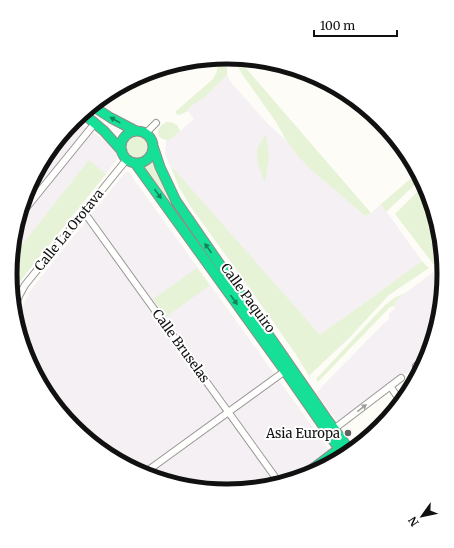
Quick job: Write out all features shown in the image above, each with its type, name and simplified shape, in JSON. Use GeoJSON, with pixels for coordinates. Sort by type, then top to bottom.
{"type":"FeatureCollection","features":[{"type":"Feature","properties":{"kind":"main road"},"geometry":{"type":"LineString","coordinates":[[97,109],[111,118],[141,132],[152,140],[153,146],[150,156],[141,162],[128,158],[121,144],[124,138],[130,133],[141,132]]}},
{"type":"Feature","properties":{"kind":"main road","name":"Calle Paquiro"},"geometry":{"type":"LineString","coordinates":[[88,117],[116,144],[128,158],[342,450]]}},
{"type":"Feature","properties":{"kind":"main road","name":"Calle Paquiro"},"geometry":{"type":"LineString","coordinates":[[153,146],[155,157],[176,201],[347,447]]}},
{"type":"Feature","properties":{"kind":"main road"},"geometry":{"type":"LineString","coordinates":[[337,433],[342,450]]}},
{"type":"Feature","properties":{"kind":"street"},"geometry":{"type":"LineString","coordinates":[[28,205],[95,123]]}},
{"type":"Feature","properties":{"kind":"street"},"geometry":{"type":"LineString","coordinates":[[141,132],[156,123]]}},
{"type":"Feature","properties":{"kind":"street","name":"Calle La Orotava"},"geometry":{"type":"LineString","coordinates":[[18,297],[25,285],[128,158]]}},
{"type":"Feature","properties":{"kind":"street","name":"Calle Bruselas"},"geometry":{"type":"LineString","coordinates":[[84,212],[276,478]]}},
{"type":"Feature","properties":{"kind":"street"},"geometry":{"type":"LineString","coordinates":[[150,469],[285,371]]}},
{"type":"Feature","properties":{"kind":"street"},"geometry":{"type":"LineString","coordinates":[[337,433],[401,378]]}},
{"type":"Feature","properties":{"kind":"street"},"geometry":{"type":"LineString","coordinates":[[390,386],[398,397]]}},
{"type":"Feature","properties":{"kind":"shaded area"},"geometry":{"type":"Polygon","coordinates":[[[227,75],[233,85],[270,126],[286,140],[309,168],[365,216],[381,204],[422,261],[295,353],[191,207],[179,187],[165,154],[166,140],[170,140],[194,119],[187,110],[205,97],[227,75]]]}},
{"type":"Feature","properties":{"kind":"shaded area"},"geometry":{"type":"Polygon","coordinates":[[[80,125],[102,138],[117,153],[117,159],[17,287],[17,260],[21,233],[28,206],[52,157],[60,146],[80,125]]]}},
{"type":"Feature","properties":{"kind":"shaded area"},"geometry":{"type":"Polygon","coordinates":[[[128,171],[333,455],[295,473],[268,480],[241,484],[213,484],[186,480],[159,473],[110,449],[89,432],[60,402],[45,379],[28,342],[21,316],[23,306],[30,291],[122,176],[128,171]]]}},
{"type":"Feature","properties":{"kind":"shaded area"},"geometry":{"type":"Polygon","coordinates":[[[437,270],[437,288],[433,315],[426,342],[415,367],[339,424],[316,393],[384,323],[389,320],[389,314],[395,308],[397,299],[437,270]]]}},
{"type":"Feature","properties":{"kind":"green space"},"geometry":{"type":"Polygon","coordinates":[[[217,64],[227,64],[227,75],[205,97],[189,108],[187,110],[188,111],[178,115],[175,112],[213,79],[217,71],[217,64]]]}},
{"type":"Feature","properties":{"kind":"green space"},"geometry":{"type":"Polygon","coordinates":[[[236,64],[243,64],[371,213],[365,216],[309,168],[286,140],[276,122],[236,64]]]}},
{"type":"Feature","properties":{"kind":"green space"},"geometry":{"type":"Polygon","coordinates":[[[167,122],[172,122],[175,124],[180,131],[170,140],[161,138],[158,133],[160,127],[167,122]]]}},
{"type":"Feature","properties":{"kind":"green space"},"geometry":{"type":"Polygon","coordinates":[[[266,134],[269,157],[265,182],[259,167],[257,151],[266,134]]]}},
{"type":"Feature","properties":{"kind":"green space"},"geometry":{"type":"Polygon","coordinates":[[[137,135],[146,138],[149,147],[146,156],[137,159],[128,156],[125,147],[128,138],[137,135]]]}},
{"type":"Feature","properties":{"kind":"green space"},"geometry":{"type":"Polygon","coordinates":[[[153,159],[173,201],[169,203],[140,167],[147,165],[153,159]]]}},
{"type":"Feature","properties":{"kind":"green space"},"geometry":{"type":"Polygon","coordinates":[[[89,160],[106,174],[17,287],[19,249],[89,160]]]}},
{"type":"Feature","properties":{"kind":"green space"},"geometry":{"type":"Polygon","coordinates":[[[173,168],[320,335],[422,261],[429,268],[389,295],[350,337],[309,376],[295,353],[191,207],[179,187],[172,169],[173,168]]]}},
{"type":"Feature","properties":{"kind":"green space"},"geometry":{"type":"Polygon","coordinates":[[[413,177],[416,184],[386,212],[381,204],[413,177]]]}},
{"type":"Feature","properties":{"kind":"green space"},"geometry":{"type":"Polygon","coordinates":[[[419,190],[430,220],[437,263],[434,265],[395,214],[419,190]]]}},
{"type":"Feature","properties":{"kind":"green space"},"geometry":{"type":"Polygon","coordinates":[[[197,268],[210,285],[166,317],[153,299],[197,268]]]}},
{"type":"Feature","properties":{"kind":"green space"},"geometry":{"type":"Polygon","coordinates":[[[405,293],[396,301],[395,306],[390,307],[318,382],[316,379],[384,306],[394,298],[405,293]]]}},
{"type":"Feature","properties":{"kind":"traffic: fast"},"geometry":{"type":"LineString","coordinates":[[97,109],[136,131]]}},
{"type":"Feature","properties":{"kind":"traffic: fast"},"geometry":{"type":"LineString","coordinates":[[88,117],[104,131],[122,151]]}},
{"type":"Feature","properties":{"kind":"traffic: fast"},"geometry":{"type":"LineString","coordinates":[[137,131],[143,132],[150,138],[153,147],[152,153],[146,160],[137,163],[131,162],[124,156],[121,147],[122,141],[128,134],[137,131]]}},
{"type":"Feature","properties":{"kind":"traffic: fast"},"geometry":{"type":"LineString","coordinates":[[153,146],[160,167],[176,201],[347,447]]}},
{"type":"Feature","properties":{"kind":"traffic: fast"},"geometry":{"type":"LineString","coordinates":[[135,163],[285,371],[341,451]]}},
{"type":"Feature","properties":{"kind":"traffic: fast"},"geometry":{"type":"LineString","coordinates":[[325,460],[339,449]]}},
{"type":"Feature","properties":{"kind":"place","name":"Asia Europa"},"geometry":{"type":"Point","coordinates":[348,433]}}]}
